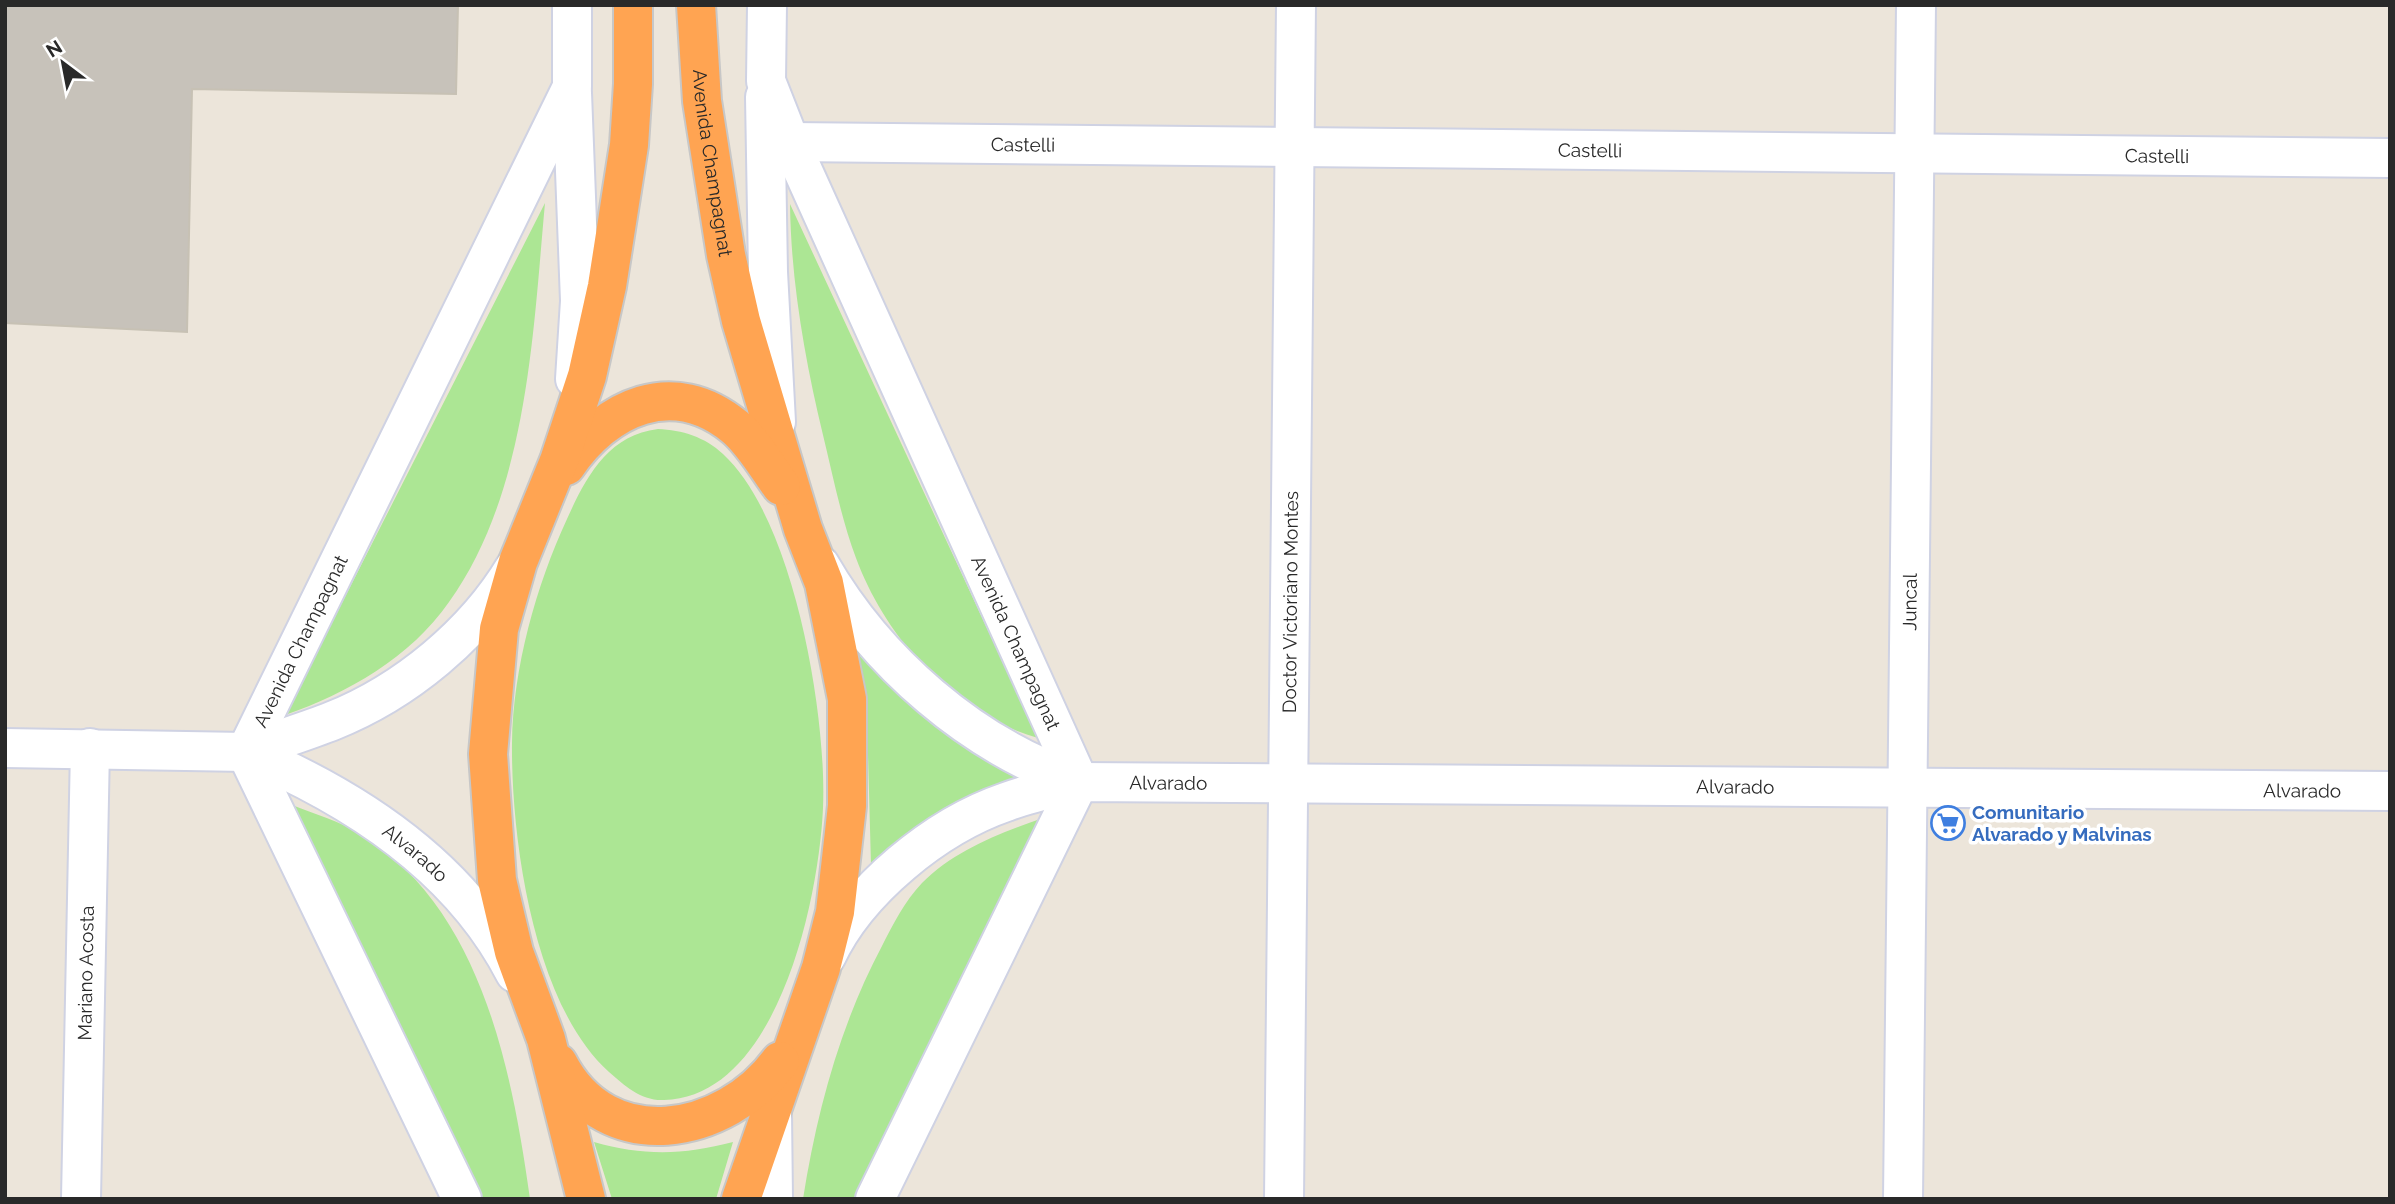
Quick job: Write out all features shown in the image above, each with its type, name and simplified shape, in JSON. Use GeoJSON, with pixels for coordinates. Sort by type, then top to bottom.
{"type":"FeatureCollection","features":[{"type":"Feature","properties":{"kind":"highway","name":"Avenida Champagnat"},"geometry":{"type":"LineString","coordinates":[[586,1199],[565,1107],[541,1024],[514,952],[497,880],[489,791],[491,702],[499,629],[518,562],[572,424],[587,376],[619,219],[633,84],[633,5]]}},
{"type":"Feature","properties":{"kind":"highway","name":"Avenida Champagnat"},"geometry":{"type":"LineString","coordinates":[[696,5],[702,101],[726,255],[741,321],[777,442],[824,583],[847,699],[849,757],[843,863],[835,912],[821,968],[772,1103],[741,1199]]}},
{"type":"Feature","properties":{"kind":"highway"},"geometry":{"type":"LineString","coordinates":[[540,510],[577,450],[598,428],[638,405],[682,401],[719,415],[738,429],[782,487],[807,538]]}},
{"type":"Feature","properties":{"kind":"highway"},"geometry":{"type":"LineString","coordinates":[[541,1024],[562,1071],[584,1099],[603,1112],[628,1123],[661,1126],[710,1118],[744,1100],[779,1061],[804,1012]]}},
{"type":"Feature","properties":{"kind":"street","name":"Avenida Champagnat"},"geometry":{"type":"LineString","coordinates":[[572,5],[572,87],[580,302],[572,424]]}},
{"type":"Feature","properties":{"kind":"street","name":"Avenida Champagnat"},"geometry":{"type":"LineString","coordinates":[[767,5],[766,207],[777,442]]}},
{"type":"Feature","properties":{"kind":"street","name":"Doctor Victoriano Montes"},"geometry":{"type":"LineString","coordinates":[[1284,1199],[1296,5]]}},
{"type":"Feature","properties":{"kind":"street","name":"Juncal"},"geometry":{"type":"LineString","coordinates":[[1903,1199],[1916,5]]}},
{"type":"Feature","properties":{"kind":"street","name":"Avenida Champagnat"},"geometry":{"type":"LineString","coordinates":[[766,80],[790,142],[1079,782]]}},
{"type":"Feature","properties":{"kind":"street","name":"Avenida Champagnat"},"geometry":{"type":"LineString","coordinates":[[462,1199],[246,752],[572,87]]}},
{"type":"Feature","properties":{"kind":"street","name":"Castelli"},"geometry":{"type":"LineString","coordinates":[[790,142],[2390,158]]}},
{"type":"Feature","properties":{"kind":"street","name":"Alvarado"},"geometry":{"type":"LineString","coordinates":[[807,538],[841,598],[873,637],[931,696],[957,717],[1018,756],[1079,782]]}},
{"type":"Feature","properties":{"kind":"street","name":"Alvarado"},"geometry":{"type":"LineString","coordinates":[[5,748],[246,752],[334,721],[379,698],[455,641],[485,609],[518,562]]}},
{"type":"Feature","properties":{"kind":"street","name":"Mariano Acosta"},"geometry":{"type":"LineString","coordinates":[[80,1199],[90,748]]}},
{"type":"Feature","properties":{"kind":"street","name":"Alvarado"},"geometry":{"type":"LineString","coordinates":[[246,752],[362,813],[430,862],[487,927],[541,1024]]}},
{"type":"Feature","properties":{"kind":"street","name":"Alvarado"},"geometry":{"type":"LineString","coordinates":[[821,968],[842,928],[860,905],[912,855],[975,816],[1005,802],[1079,782],[2390,791]]}},
{"type":"Feature","properties":{"kind":"street"},"geometry":{"type":"LineString","coordinates":[[876,1199],[1079,782]]}},
{"type":"Feature","properties":{"kind":"street","name":"Avenida Champagnat"},"geometry":{"type":"LineString","coordinates":[[772,1103],[773,1199]]}},
{"type":"Feature","properties":{"kind":"street","name":"Avenida Champagnat"},"geometry":{"type":"LineString","coordinates":[[565,1107],[566,1199]]}},
{"type":"Feature","properties":{"kind":"green space"},"geometry":{"type":"Polygon","coordinates":[[[545,203],[536,304],[522,410],[496,511],[475,559],[449,602],[416,640],[397,657],[332,696],[285,715],[545,203]]]}},
{"type":"Feature","properties":{"kind":"green space"},"geometry":{"type":"Polygon","coordinates":[[[790,204],[1038,738],[1007,727],[951,692],[905,644],[885,617],[869,588],[856,558],[842,512],[810,378],[796,292],[790,204]]]}},
{"type":"Feature","properties":{"kind":"green space"},"geometry":{"type":"Polygon","coordinates":[[[658,429],[693,435],[723,454],[748,484],[769,524],[787,570],[801,621],[812,672],[823,769],[820,846],[813,891],[785,987],[763,1030],[736,1066],[703,1090],[664,1100],[641,1095],[609,1072],[583,1043],[562,1006],[545,964],[522,872],[516,826],[512,743],[517,686],[528,628],[545,572],[567,519],[591,474],[612,449],[641,433],[658,429]]]}},
{"type":"Feature","properties":{"kind":"green space"},"geometry":{"type":"Polygon","coordinates":[[[857,642],[927,719],[967,744],[1043,780],[911,838],[871,865],[867,718],[857,642]]]}},
{"type":"Feature","properties":{"kind":"green space"},"geometry":{"type":"Polygon","coordinates":[[[292,805],[352,829],[401,865],[435,904],[462,948],[484,996],[500,1046],[513,1098],[530,1199],[479,1199],[292,805]]]}},
{"type":"Feature","properties":{"kind":"green space"},"geometry":{"type":"Polygon","coordinates":[[[1043,818],[855,1199],[803,1199],[815,1133],[842,1038],[867,976],[910,897],[935,871],[963,852],[995,836],[1043,818]]]}},
{"type":"Feature","properties":{"kind":"green space"},"geometry":{"type":"Polygon","coordinates":[[[594,1142],[630,1150],[664,1152],[733,1142],[716,1199],[612,1199],[594,1142]]]}},
{"type":"Feature","properties":{"kind":"building"},"geometry":{"type":"Polygon","coordinates":[[[5,5],[458,5],[456,94],[192,89],[187,332],[5,323],[5,5]]]}},
{"type":"Feature","properties":{"kind":"place","name":"Comunitario Alvarado y Malvinas"},"geometry":{"type":"Point","coordinates":[1948,823]}}]}
